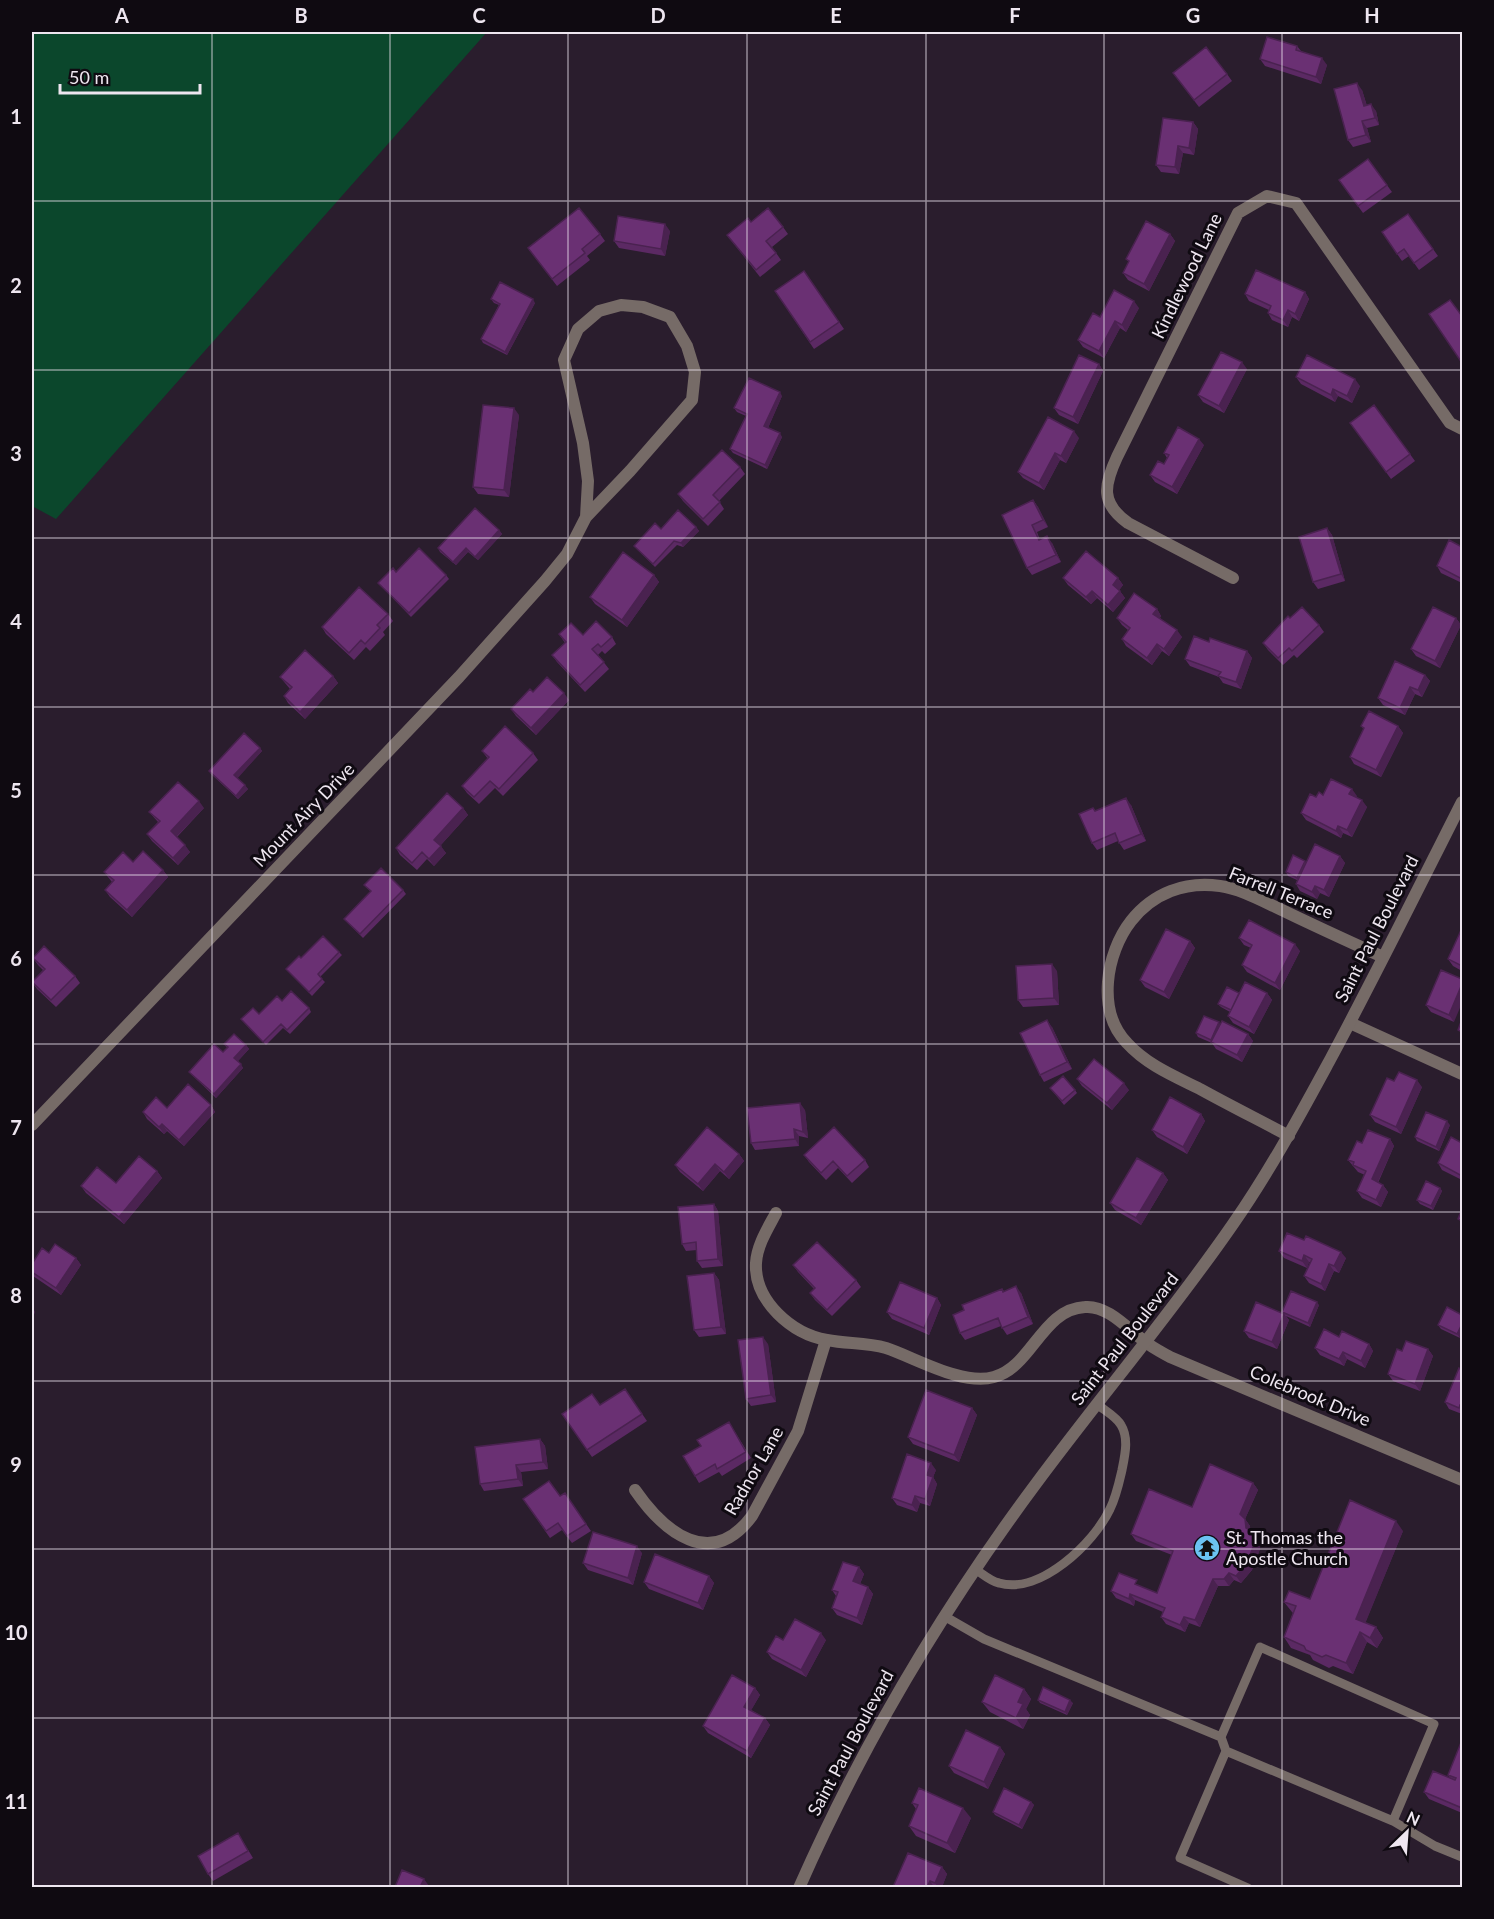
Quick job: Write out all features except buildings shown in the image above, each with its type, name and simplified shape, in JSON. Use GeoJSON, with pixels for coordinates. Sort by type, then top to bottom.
{"type":"FeatureCollection","features":[{"type":"Feature","properties":{"kind":"street","name":"Kindlewood Lane"},"geometry":{"type":"LineString","coordinates":[[1233,578],[1128,523],[1116,514],[1108,502],[1106,487],[1117,457],[1238,213],[1267,196],[1296,203],[1450,423],[1462,429]]}},
{"type":"Feature","properties":{"kind":"street","name":"Mount Airy Drive"},"geometry":{"type":"LineString","coordinates":[[32,1125],[459,677],[567,554],[586,517],[588,481],[583,443],[564,360],[578,329],[599,311],[621,305],[643,307],[670,317],[687,346],[695,372],[692,400],[586,517]]}},
{"type":"Feature","properties":{"kind":"street","name":"Saint Paul Boulevard"},"geometry":{"type":"LineString","coordinates":[[799,1887],[828,1821],[890,1706],[975,1569],[1035,1485],[1193,1280],[1235,1221],[1289,1136],[1350,1023],[1462,802]]}},
{"type":"Feature","properties":{"kind":"street","name":"Farrell Terrace"},"geometry":{"type":"LineString","coordinates":[[1289,1136],[1157,1067],[1125,1041],[1116,1026],[1107,988],[1108,970],[1121,935],[1143,908],[1169,891],[1185,886],[1222,886],[1263,902],[1383,957]]}},
{"type":"Feature","properties":{"kind":"street"},"geometry":{"type":"LineString","coordinates":[[1350,1023],[1462,1074]]}},
{"type":"Feature","properties":{"kind":"street","name":"Colebrook Drive"},"geometry":{"type":"LineString","coordinates":[[776,1213],[758,1249],[756,1264],[758,1279],[763,1294],[773,1309],[785,1321],[804,1333],[826,1340],[885,1348],[962,1377],[978,1380],[993,1378],[1005,1373],[1019,1362],[1050,1325],[1062,1315],[1086,1306],[1113,1317],[1145,1342],[1170,1357],[1462,1480]]}},
{"type":"Feature","properties":{"kind":"street","name":"Radnor Lane"},"geometry":{"type":"LineString","coordinates":[[635,1490],[659,1521],[685,1538],[710,1543],[734,1535],[752,1516],[798,1431],[826,1340]]}},
{"type":"Feature","properties":{"kind":"lane"},"geometry":{"type":"LineString","coordinates":[[975,1569],[1000,1584],[1020,1584],[1051,1573],[1075,1555],[1096,1534],[1113,1500],[1125,1455],[1126,1439],[1121,1424],[1097,1404]]}},
{"type":"Feature","properties":{"kind":"lane"},"geometry":{"type":"LineString","coordinates":[[945,1616],[984,1639],[1221,1737]]}},
{"type":"Feature","properties":{"kind":"lane"},"geometry":{"type":"LineString","coordinates":[[1248,1887],[1180,1858],[1226,1751],[1221,1737],[1260,1647],[1434,1724],[1393,1821]]}},
{"type":"Feature","properties":{"kind":"lane"},"geometry":{"type":"LineString","coordinates":[[1226,1751],[1393,1821],[1435,1846],[1462,1857]]}},
{"type":"Feature","properties":{"kind":"green space"},"geometry":{"type":"Polygon","coordinates":[[[32,32],[487,32],[56,519],[32,506],[32,32]]]}},
{"type":"Feature","properties":{"kind":"place","name":"St. Thomas the Apostle Church"},"geometry":{"type":"Point","coordinates":[1207,1548]}}]}
